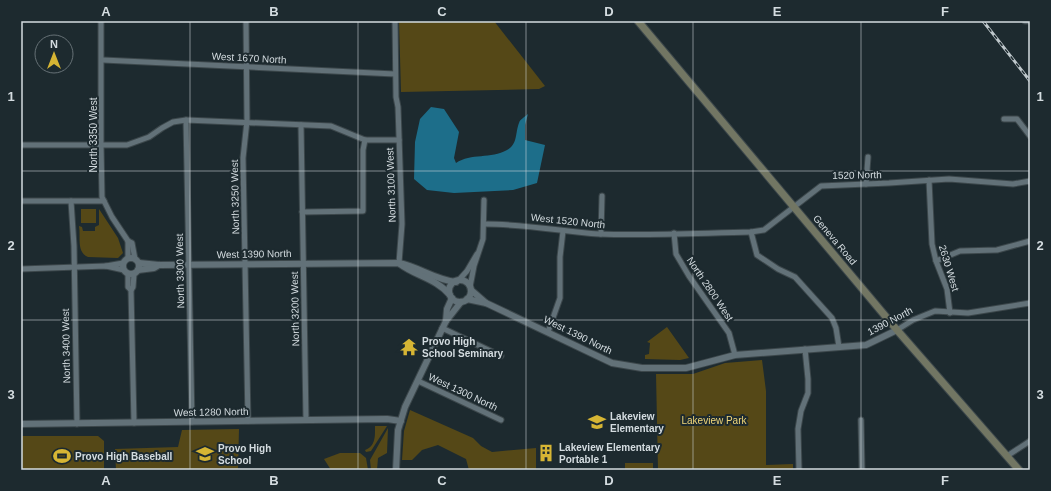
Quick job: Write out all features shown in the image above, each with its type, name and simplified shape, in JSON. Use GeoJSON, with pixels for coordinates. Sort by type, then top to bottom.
{"type":"FeatureCollection","features":[{"type":"Feature","properties":{"kind":"main road","name":"Geneva Road"},"geometry":{"type":"LineString","coordinates":[[638,21],[897,330],[1019,470]]}},
{"type":"Feature","properties":{"kind":"street","name":"North 3350 West"},"geometry":{"type":"LineString","coordinates":[[102,21],[103,60],[101,145],[104,201],[112,218],[128,241],[132,244],[137,261]]}},
{"type":"Feature","properties":{"kind":"street","name":"North 3250 West"},"geometry":{"type":"LineString","coordinates":[[246,21],[247,121],[243,158],[248,421]]}},
{"type":"Feature","properties":{"kind":"street","name":"North 3100 West"},"geometry":{"type":"LineString","coordinates":[[394,21],[402,224],[398,263]]}},
{"type":"Feature","properties":{"kind":"street"},"geometry":{"type":"LineString","coordinates":[[1025,21],[1030,21]]}},
{"type":"Feature","properties":{"kind":"street","name":"West 1670 North"},"geometry":{"type":"LineString","coordinates":[[103,60],[395,74]]}},
{"type":"Feature","properties":{"kind":"street"},"geometry":{"type":"LineString","coordinates":[[1004,119],[1017,119],[1030,136]]}},
{"type":"Feature","properties":{"kind":"street"},"geometry":{"type":"LineString","coordinates":[[21,145],[101,145],[136,143],[173,122],[186,120],[247,121],[331,126],[365,140],[399,140]]}},
{"type":"Feature","properties":{"kind":"street","name":"North 3300 West"},"geometry":{"type":"LineString","coordinates":[[186,120],[192,422]]}},
{"type":"Feature","properties":{"kind":"street","name":"North 3200 West"},"geometry":{"type":"LineString","coordinates":[[301,125],[306,420]]}},
{"type":"Feature","properties":{"kind":"street"},"geometry":{"type":"LineString","coordinates":[[302,212],[364,211],[363,150],[365,140]]}},
{"type":"Feature","properties":{"kind":"street"},"geometry":{"type":"LineString","coordinates":[[866,184],[868,157]]}},
{"type":"Feature","properties":{"kind":"street","name":"1520 North"},"geometry":{"type":"LineString","coordinates":[[674,233],[751,232],[764,230],[821,186],[949,179],[1013,184],[1030,180]]}},
{"type":"Feature","properties":{"kind":"street","name":"2630 West"},"geometry":{"type":"LineString","coordinates":[[929,180],[932,244],[936,261],[948,289],[950,312]]}},
{"type":"Feature","properties":{"kind":"street"},"geometry":{"type":"LineString","coordinates":[[601,234],[602,196]]}},
{"type":"Feature","properties":{"kind":"street"},"geometry":{"type":"LineString","coordinates":[[396,470],[396,444],[400,421],[405,407],[442,328],[446,321],[464,301],[471,288],[478,254],[483,239],[484,200]]}},
{"type":"Feature","properties":{"kind":"street"},"geometry":{"type":"LineString","coordinates":[[21,201],[104,201]]}},
{"type":"Feature","properties":{"kind":"street","name":"North 3400 West"},"geometry":{"type":"LineString","coordinates":[[71,201],[74,267],[77,424]]}},
{"type":"Feature","properties":{"kind":"street","name":"West 1520 North"},"geometry":{"type":"LineString","coordinates":[[484,224],[512,224],[546,227],[563,231],[601,234],[674,233]]}},
{"type":"Feature","properties":{"kind":"street"},"geometry":{"type":"LineString","coordinates":[[548,332],[560,298],[560,257],[563,231]]}},
{"type":"Feature","properties":{"kind":"street"},"geometry":{"type":"LineString","coordinates":[[751,232],[758,255],[778,269],[795,277],[832,318],[836,328],[839,347]]}},
{"type":"Feature","properties":{"kind":"street","name":"North 2800 West"},"geometry":{"type":"LineString","coordinates":[[674,233],[676,254],[689,276],[729,333],[735,354]]}},
{"type":"Feature","properties":{"kind":"street"},"geometry":{"type":"LineString","coordinates":[[128,241],[126,261],[131,272]]}},
{"type":"Feature","properties":{"kind":"street"},"geometry":{"type":"LineString","coordinates":[[936,261],[960,251],[997,250],[1030,241]]}},
{"type":"Feature","properties":{"kind":"street"},"geometry":{"type":"LineString","coordinates":[[446,321],[447,309],[451,296],[450,288],[467,271],[478,254]]}},
{"type":"Feature","properties":{"kind":"street","name":"West 1390 North"},"geometry":{"type":"LineString","coordinates":[[21,269],[106,266],[126,261],[137,261],[159,265],[398,263],[410,265],[442,280],[457,281]]}},
{"type":"Feature","properties":{"kind":"street"},"geometry":{"type":"LineString","coordinates":[[134,423],[131,290],[128,287],[131,272],[137,261]]}},
{"type":"Feature","properties":{"kind":"street"},"geometry":{"type":"LineString","coordinates":[[398,263],[408,270],[440,284],[451,296],[464,301]]}},
{"type":"Feature","properties":{"kind":"street","name":"West 1390 North"},"geometry":{"type":"LineString","coordinates":[[106,266],[131,272],[154,268],[159,265]]}},
{"type":"Feature","properties":{"kind":"street"},"geometry":{"type":"LineString","coordinates":[[457,281],[465,282],[471,288]]}},
{"type":"Feature","properties":{"kind":"street","name":"West 1390 North"},"geometry":{"type":"LineString","coordinates":[[471,288],[486,303]]}},
{"type":"Feature","properties":{"kind":"street","name":"West 1390 North"},"geometry":{"type":"LineString","coordinates":[[464,301],[486,303],[612,363],[627,366],[686,368],[735,354]]}},
{"type":"Feature","properties":{"kind":"street","name":"1390 North"},"geometry":{"type":"LineString","coordinates":[[735,354],[866,345],[930,312],[968,313],[1030,303]]}},
{"type":"Feature","properties":{"kind":"street"},"geometry":{"type":"LineString","coordinates":[[442,328],[501,356]]}},
{"type":"Feature","properties":{"kind":"street"},"geometry":{"type":"LineString","coordinates":[[799,470],[798,429],[801,410],[808,393],[805,349]]}},
{"type":"Feature","properties":{"kind":"street","name":"West 1300 North"},"geometry":{"type":"LineString","coordinates":[[418,381],[501,420]]}},
{"type":"Feature","properties":{"kind":"street","name":"West 1280 North"},"geometry":{"type":"LineString","coordinates":[[21,424],[387,419],[400,421]]}},
{"type":"Feature","properties":{"kind":"street"},"geometry":{"type":"LineString","coordinates":[[861,420],[862,470]]}},
{"type":"Feature","properties":{"kind":"street"},"geometry":{"type":"LineString","coordinates":[[1007,456],[1030,442]]}},
{"type":"Feature","properties":{"kind":"green space"},"geometry":{"type":"Polygon","coordinates":[[[399,21],[494,21],[545,86],[539,89],[401,92],[399,21]]]}},
{"type":"Feature","properties":{"kind":"green space"},"geometry":{"type":"Polygon","coordinates":[[[81,209],[96,209],[96,223],[81,223],[81,209]]]}},
{"type":"Feature","properties":{"kind":"green space"},"geometry":{"type":"Polygon","coordinates":[[[99,209],[118,238],[123,253],[118,258],[88,257],[84,255],[80,248],[79,226],[82,227],[83,231],[95,231],[95,227],[99,225],[99,209]]]}},
{"type":"Feature","properties":{"kind":"green space"},"geometry":{"type":"Polygon","coordinates":[[[667,327],[689,358],[680,360],[645,359],[645,355],[649,354],[650,343],[647,342],[667,327]]]}},
{"type":"Feature","properties":{"kind":"green space","name":"Lakeview Park"},"geometry":{"type":"Polygon","coordinates":[[[762,360],[766,391],[766,465],[793,464],[793,470],[658,470],[656,374],[693,374],[725,363],[762,360]]]}},
{"type":"Feature","properties":{"kind":"green space"},"geometry":{"type":"Polygon","coordinates":[[[410,410],[473,438],[481,446],[492,452],[536,448],[536,470],[469,470],[466,459],[438,445],[422,450],[412,460],[402,460],[404,431],[410,410]]]}},
{"type":"Feature","properties":{"kind":"green space"},"geometry":{"type":"Polygon","coordinates":[[[375,426],[387,426],[371,451],[366,452],[365,450],[373,443],[375,426]]]}},
{"type":"Feature","properties":{"kind":"green space"},"geometry":{"type":"Polygon","coordinates":[[[388,428],[387,453],[378,458],[377,470],[371,470],[370,460],[388,428]]]}},
{"type":"Feature","properties":{"kind":"green space"},"geometry":{"type":"Polygon","coordinates":[[[239,429],[238,470],[116,470],[115,449],[178,447],[182,430],[239,429]]]}},
{"type":"Feature","properties":{"kind":"green space","name":"Provo High Baseball"},"geometry":{"type":"Polygon","coordinates":[[[21,436],[98,436],[104,441],[104,470],[21,470],[21,436]]]}},
{"type":"Feature","properties":{"kind":"green space"},"geometry":{"type":"Polygon","coordinates":[[[340,453],[360,453],[366,458],[368,470],[331,470],[324,459],[340,453]]]}},
{"type":"Feature","properties":{"kind":"green space"},"geometry":{"type":"Polygon","coordinates":[[[625,463],[653,463],[653,470],[625,470],[625,463]]]}},
{"type":"Feature","properties":{"kind":"water"},"geometry":{"type":"Polygon","coordinates":[[[431,107],[444,109],[459,132],[454,158],[456,163],[468,158],[501,153],[511,148],[515,141],[521,119],[528,114],[525,125],[525,140],[545,145],[537,183],[513,190],[454,193],[427,190],[414,179],[415,142],[420,119],[431,107]]]}},
{"type":"Feature","properties":{"kind":"railway"},"geometry":{"type":"LineString","coordinates":[[983,21],[1030,81]]}},
{"type":"Feature","properties":{"kind":"place","name":"Provo High School Seminary"},"geometry":{"type":"Point","coordinates":[409,347]}},
{"type":"Feature","properties":{"kind":"place","name":"Lakeview Elementary"},"geometry":{"type":"Point","coordinates":[597,422]}},
{"type":"Feature","properties":{"kind":"place","name":"Lakeview Elementary Portable 1"},"geometry":{"type":"Point","coordinates":[546,453]}},
{"type":"Feature","properties":{"kind":"place","name":"Provo High School"},"geometry":{"type":"Point","coordinates":[205,454]}},
{"type":"Feature","properties":{"kind":"place","name":"Provo High Baseball"},"geometry":{"type":"Point","coordinates":[62,456]}}]}
